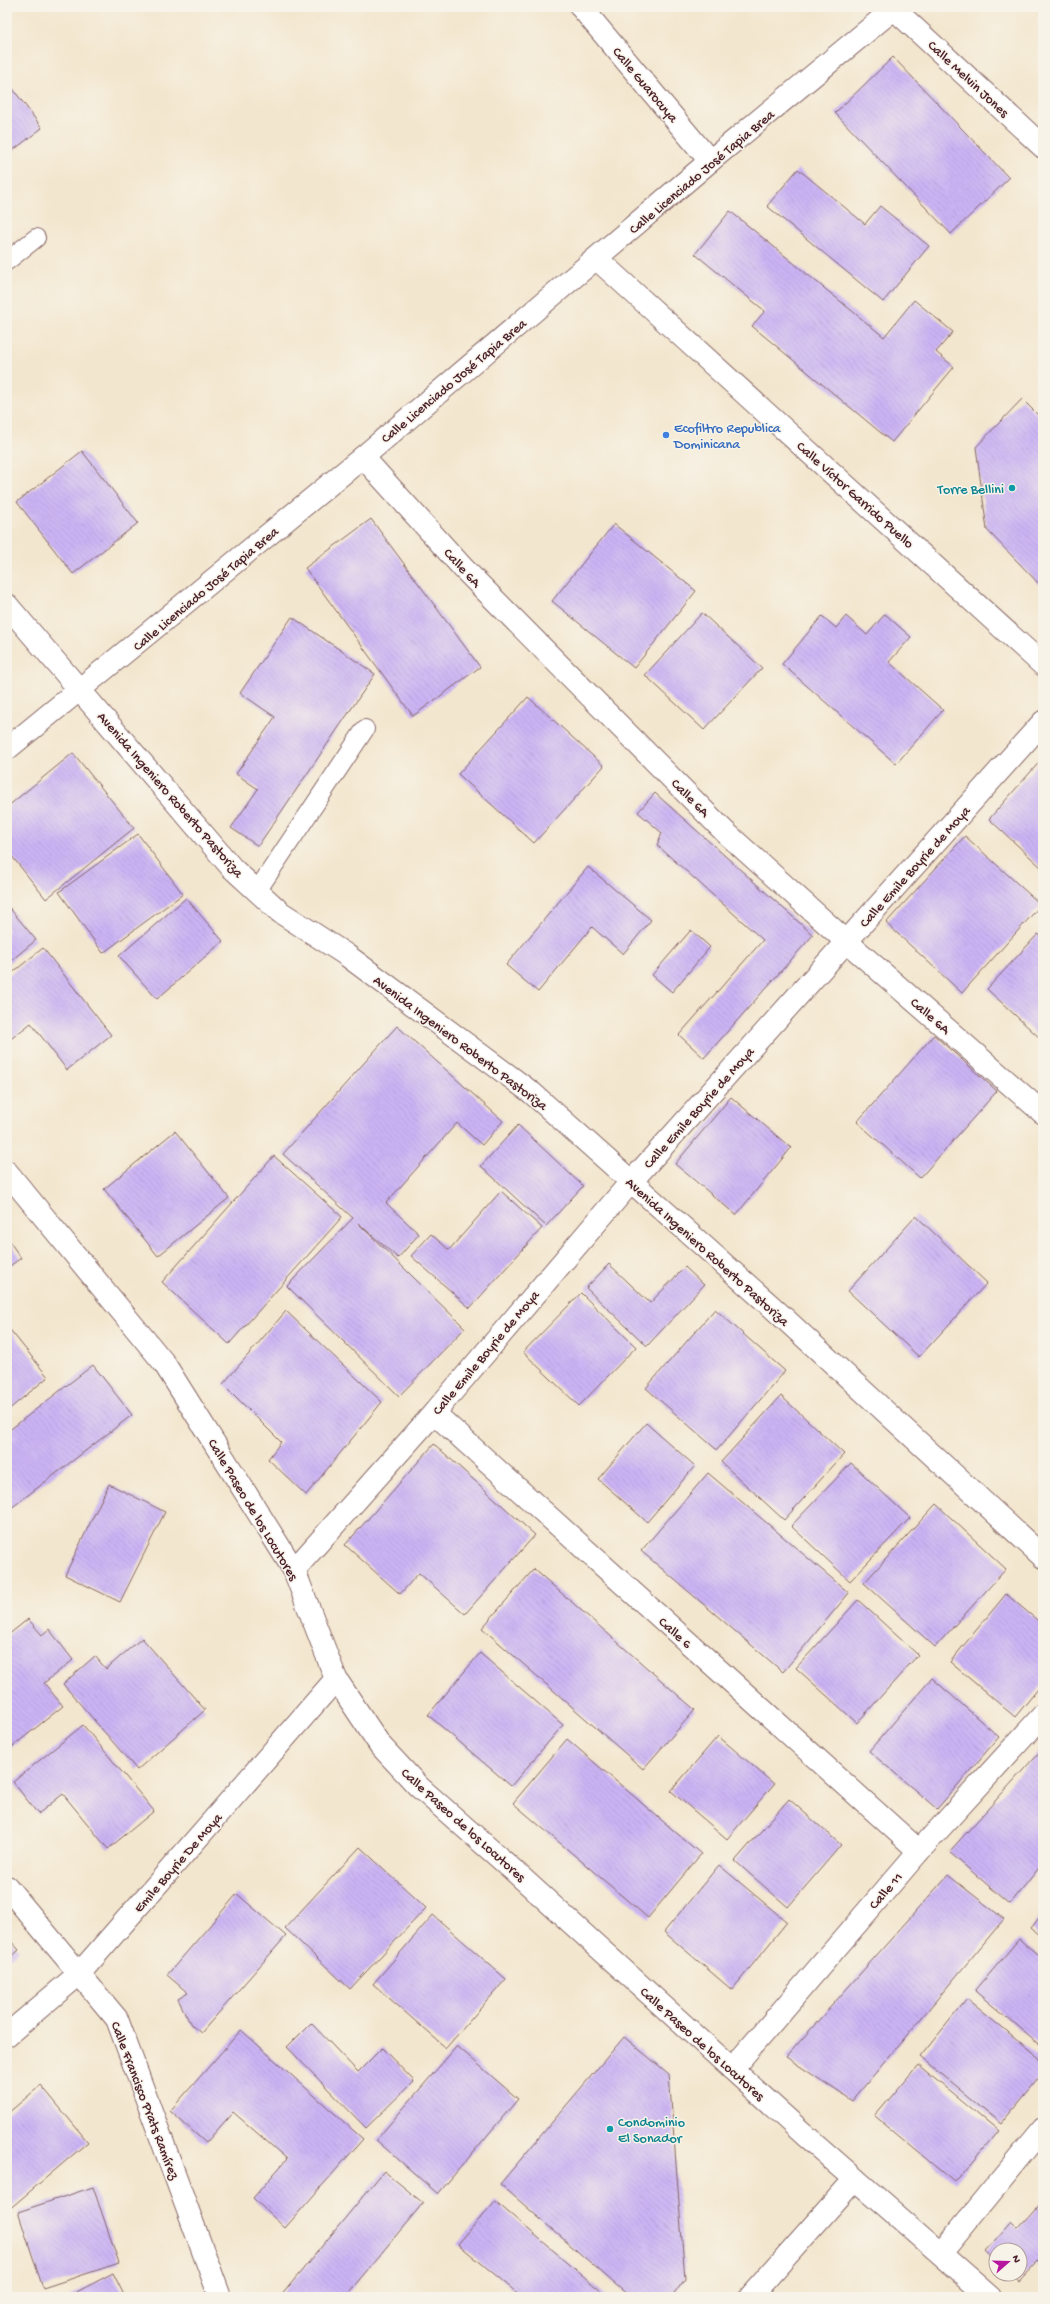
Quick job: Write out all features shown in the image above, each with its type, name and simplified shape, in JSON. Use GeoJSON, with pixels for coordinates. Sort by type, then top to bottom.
{"type":"FeatureCollection","features":[{"type":"Feature","properties":{"kind":"street","name":"Calle Guarocuya"},"geometry":{"type":"LineString","coordinates":[[581,7],[710,161]]}},
{"type":"Feature","properties":{"kind":"street","name":"Calle Licenciado José Tapia Brea"},"geometry":{"type":"LineString","coordinates":[[7,749],[81,690],[363,457],[597,259],[710,161],[895,8]]}},
{"type":"Feature","properties":{"kind":"street","name":"Calle Melvin Jones"},"geometry":{"type":"LineString","coordinates":[[895,8],[1043,147]]}},
{"type":"Feature","properties":{"kind":"street","name":"Calle Víctor Garrido Puello"},"geometry":{"type":"LineString","coordinates":[[597,259],[1043,665]]}},
{"type":"Feature","properties":{"kind":"street","name":"Calle 6A"},"geometry":{"type":"LineString","coordinates":[[363,457],[464,569],[720,826],[846,942],[1043,1113]]}},
{"type":"Feature","properties":{"kind":"street","name":"Avenida Ingeniero Roberto Pastoriza"},"geometry":{"type":"LineString","coordinates":[[7,605],[232,868],[257,891],[280,912],[344,954],[532,1093],[630,1183],[772,1307],[1043,1557]]}},
{"type":"Feature","properties":{"kind":"street","name":"Calle Emile Boyrie de Moya"},"geometry":{"type":"LineString","coordinates":[[294,1570],[434,1413],[630,1183],[1043,722]]}},
{"type":"Feature","properties":{"kind":"street","name":"Calle Paseo de los Locutores"},"geometry":{"type":"LineString","coordinates":[[7,1172],[164,1364],[294,1570],[336,1679],[380,1745],[418,1786],[855,2179],[990,2297]]}},
{"type":"Feature","properties":{"kind":"street","name":"Calle 6"},"geometry":{"type":"LineString","coordinates":[[434,1413],[919,1851]]}},
{"type":"Feature","properties":{"kind":"street","name":"Emile Boyrie De Moya"},"geometry":{"type":"LineString","coordinates":[[7,2035],[79,1974],[336,1679]]}},
{"type":"Feature","properties":{"kind":"street","name":"Calle 11"},"geometry":{"type":"LineString","coordinates":[[732,2069],[919,1851],[1043,1715]]}},
{"type":"Feature","properties":{"kind":"street","name":"Calle Francisco Prats Ramírez"},"geometry":{"type":"LineString","coordinates":[[7,1887],[117,2019],[220,2297]]}},
{"type":"Feature","properties":{"kind":"street"},"geometry":{"type":"LineString","coordinates":[[941,2253],[1043,2129]]}},
{"type":"Feature","properties":{"kind":"street"},"geometry":{"type":"LineString","coordinates":[[750,2297],[855,2179]]}},
{"type":"Feature","properties":{"kind":"lane"},"geometry":{"type":"LineString","coordinates":[[7,261],[36,238]]}},
{"type":"Feature","properties":{"kind":"lane"},"geometry":{"type":"LineString","coordinates":[[257,891],[365,729]]}},
{"type":"Feature","properties":{"kind":"building"},"geometry":{"type":"Polygon","coordinates":[[[893,57],[1009,178],[951,234],[835,113],[893,57]]]}},
{"type":"Feature","properties":{"kind":"building"},"geometry":{"type":"Polygon","coordinates":[[[7,81],[42,128],[7,155],[7,81]]]}},
{"type":"Feature","properties":{"kind":"building"},"geometry":{"type":"Polygon","coordinates":[[[798,169],[865,224],[880,206],[929,246],[883,302],[767,206],[798,169]]]}},
{"type":"Feature","properties":{"kind":"building"},"geometry":{"type":"Polygon","coordinates":[[[730,211],[884,337],[914,300],[953,332],[936,352],[954,367],[892,442],[752,326],[765,311],[695,254],[730,211]]]}},
{"type":"Feature","properties":{"kind":"building","name":"Torre Bellini"},"geometry":{"type":"Polygon","coordinates":[[[1022,399],[1043,420],[1043,588],[987,530],[976,447],[1022,399]]]}},
{"type":"Feature","properties":{"kind":"building"},"geometry":{"type":"Polygon","coordinates":[[[82,451],[138,523],[73,574],[17,502],[82,451]]]}},
{"type":"Feature","properties":{"kind":"building"},"geometry":{"type":"Polygon","coordinates":[[[371,519],[480,667],[413,716],[305,568],[371,519]]]}},
{"type":"Feature","properties":{"kind":"building"},"geometry":{"type":"Polygon","coordinates":[[[614,524],[696,591],[634,668],[552,601],[614,524]]]}},
{"type":"Feature","properties":{"kind":"building"},"geometry":{"type":"Polygon","coordinates":[[[702,613],[762,668],[704,730],[645,675],[702,613]]]}},
{"type":"Feature","properties":{"kind":"building"},"geometry":{"type":"Polygon","coordinates":[[[885,614],[911,637],[889,662],[943,710],[896,764],[782,664],[822,616],[836,628],[846,616],[867,635],[885,614]]]}},
{"type":"Feature","properties":{"kind":"building"},"geometry":{"type":"Polygon","coordinates":[[[292,617],[375,674],[258,846],[231,828],[258,789],[236,774],[275,717],[240,693],[292,617]]]}},
{"type":"Feature","properties":{"kind":"building"},"geometry":{"type":"Polygon","coordinates":[[[528,697],[604,766],[534,843],[458,774],[528,697]]]}},
{"type":"Feature","properties":{"kind":"building"},"geometry":{"type":"Polygon","coordinates":[[[73,753],[134,828],[46,899],[7,850],[7,807],[73,753]]]}},
{"type":"Feature","properties":{"kind":"building"},"geometry":{"type":"Polygon","coordinates":[[[1043,758],[1043,869],[989,819],[1043,758]]]}},
{"type":"Feature","properties":{"kind":"building"},"geometry":{"type":"Polygon","coordinates":[[[655,793],[813,935],[704,1058],[679,1035],[763,940],[657,845],[662,833],[638,812],[655,793]]]}},
{"type":"Feature","properties":{"kind":"building"},"geometry":{"type":"Polygon","coordinates":[[[138,834],[183,894],[103,953],[59,892],[138,834]]]}},
{"type":"Feature","properties":{"kind":"building"},"geometry":{"type":"Polygon","coordinates":[[[965,836],[1041,905],[962,993],[886,923],[965,836]]]}},
{"type":"Feature","properties":{"kind":"building"},"geometry":{"type":"Polygon","coordinates":[[[588,867],[651,920],[623,954],[592,927],[538,992],[506,965],[588,867]]]}},
{"type":"Feature","properties":{"kind":"building"},"geometry":{"type":"Polygon","coordinates":[[[186,898],[223,941],[157,999],[119,956],[186,898]]]}},
{"type":"Feature","properties":{"kind":"building"},"geometry":{"type":"Polygon","coordinates":[[[7,905],[36,940],[7,964],[7,905]]]}},
{"type":"Feature","properties":{"kind":"building"},"geometry":{"type":"Polygon","coordinates":[[[691,930],[710,947],[672,992],[652,975],[691,930]]]}},
{"type":"Feature","properties":{"kind":"building"},"geometry":{"type":"Polygon","coordinates":[[[1038,934],[1043,938],[1043,1041],[987,989],[1038,934]]]}},
{"type":"Feature","properties":{"kind":"building"},"geometry":{"type":"Polygon","coordinates":[[[43,948],[111,1035],[67,1070],[31,1023],[7,1042],[7,977],[43,948]]]}},
{"type":"Feature","properties":{"kind":"building"},"geometry":{"type":"Polygon","coordinates":[[[397,1026],[503,1121],[482,1145],[457,1123],[386,1203],[419,1234],[398,1258],[358,1223],[465,1328],[399,1396],[287,1286],[353,1218],[283,1154],[397,1026]]]}},
{"type":"Feature","properties":{"kind":"building"},"geometry":{"type":"Polygon","coordinates":[[[934,1035],[997,1091],[920,1178],[857,1122],[934,1035]]]}},
{"type":"Feature","properties":{"kind":"building"},"geometry":{"type":"Polygon","coordinates":[[[731,1097],[791,1148],[736,1215],[675,1164],[731,1097]]]}},
{"type":"Feature","properties":{"kind":"building"},"geometry":{"type":"Polygon","coordinates":[[[518,1125],[583,1186],[546,1226],[481,1166],[518,1125]]]}},
{"type":"Feature","properties":{"kind":"building"},"geometry":{"type":"Polygon","coordinates":[[[175,1131],[229,1198],[158,1256],[104,1189],[175,1131]]]}},
{"type":"Feature","properties":{"kind":"building"},"geometry":{"type":"Polygon","coordinates":[[[274,1156],[342,1217],[229,1344],[162,1282],[274,1156]]]}},
{"type":"Feature","properties":{"kind":"building"},"geometry":{"type":"Polygon","coordinates":[[[501,1191],[542,1228],[470,1308],[411,1256],[431,1234],[449,1250],[501,1191]]]}},
{"type":"Feature","properties":{"kind":"building"},"geometry":{"type":"Polygon","coordinates":[[[916,1216],[987,1283],[919,1357],[848,1291],[916,1216]]]}},
{"type":"Feature","properties":{"kind":"building"},"geometry":{"type":"Polygon","coordinates":[[[7,1238],[21,1258],[7,1268],[7,1238]]]}},
{"type":"Feature","properties":{"kind":"building"},"geometry":{"type":"Polygon","coordinates":[[[609,1264],[650,1303],[685,1267],[704,1285],[647,1346],[586,1288],[609,1264]]]}},
{"type":"Feature","properties":{"kind":"building"},"geometry":{"type":"Polygon","coordinates":[[[581,1293],[636,1347],[579,1406],[523,1352],[581,1293]]]}},
{"type":"Feature","properties":{"kind":"building"},"geometry":{"type":"Polygon","coordinates":[[[715,1309],[785,1371],[717,1450],[646,1388],[715,1309]]]}},
{"type":"Feature","properties":{"kind":"building"},"geometry":{"type":"Polygon","coordinates":[[[286,1311],[382,1402],[306,1495],[268,1459],[281,1442],[223,1384],[286,1311]]]}},
{"type":"Feature","properties":{"kind":"building"},"geometry":{"type":"Polygon","coordinates":[[[7,1326],[48,1377],[7,1411],[7,1326]]]}},
{"type":"Feature","properties":{"kind":"building"},"geometry":{"type":"Polygon","coordinates":[[[93,1365],[132,1415],[10,1509],[7,1505],[7,1432],[93,1365]]]}},
{"type":"Feature","properties":{"kind":"building"},"geometry":{"type":"Polygon","coordinates":[[[781,1396],[844,1454],[784,1520],[721,1462],[781,1396]]]}},
{"type":"Feature","properties":{"kind":"building"},"geometry":{"type":"Polygon","coordinates":[[[646,1423],[695,1466],[647,1522],[598,1479],[646,1423]]]}},
{"type":"Feature","properties":{"kind":"building"},"geometry":{"type":"Polygon","coordinates":[[[434,1444],[535,1535],[465,1614],[419,1573],[400,1594],[345,1545],[434,1444]]]}},
{"type":"Feature","properties":{"kind":"building"},"geometry":{"type":"Polygon","coordinates":[[[851,1463],[910,1518],[850,1581],[791,1526],[851,1463]]]}},
{"type":"Feature","properties":{"kind":"building"},"geometry":{"type":"Polygon","coordinates":[[[708,1473],[849,1593],[783,1672],[641,1551],[708,1473]]]}},
{"type":"Feature","properties":{"kind":"building"},"geometry":{"type":"Polygon","coordinates":[[[109,1484],[165,1512],[120,1602],[65,1575],[109,1484]]]}},
{"type":"Feature","properties":{"kind":"building"},"geometry":{"type":"Polygon","coordinates":[[[936,1504],[1006,1569],[935,1647],[864,1583],[936,1504]]]}},
{"type":"Feature","properties":{"kind":"building"},"geometry":{"type":"Polygon","coordinates":[[[534,1569],[695,1710],[643,1769],[482,1628],[534,1569]]]}},
{"type":"Feature","properties":{"kind":"building"},"geometry":{"type":"Polygon","coordinates":[[[1006,1594],[1043,1625],[1043,1683],[1015,1717],[950,1662],[1006,1594]]]}},
{"type":"Feature","properties":{"kind":"building"},"geometry":{"type":"Polygon","coordinates":[[[858,1600],[918,1655],[857,1723],[796,1668],[858,1600]]]}},
{"type":"Feature","properties":{"kind":"building"},"geometry":{"type":"Polygon","coordinates":[[[28,1619],[42,1635],[49,1629],[73,1660],[44,1683],[63,1706],[7,1751],[7,1636],[28,1619]]]}},
{"type":"Feature","properties":{"kind":"building"},"geometry":{"type":"Polygon","coordinates":[[[142,1638],[205,1710],[137,1770],[63,1684],[95,1656],[106,1669],[142,1638]]]}},
{"type":"Feature","properties":{"kind":"building"},"geometry":{"type":"Polygon","coordinates":[[[480,1653],[563,1725],[511,1786],[428,1715],[480,1653]]]}},
{"type":"Feature","properties":{"kind":"building"},"geometry":{"type":"Polygon","coordinates":[[[932,1678],[999,1737],[937,1809],[869,1751],[932,1678]]]}},
{"type":"Feature","properties":{"kind":"building"},"geometry":{"type":"Polygon","coordinates":[[[83,1725],[154,1811],[108,1849],[63,1794],[38,1814],[13,1782],[83,1725]]]}},
{"type":"Feature","properties":{"kind":"building"},"geometry":{"type":"Polygon","coordinates":[[[718,1736],[774,1784],[727,1839],[671,1791],[718,1736]]]}},
{"type":"Feature","properties":{"kind":"building"},"geometry":{"type":"Polygon","coordinates":[[[567,1739],[701,1854],[648,1918],[513,1803],[567,1739]]]}},
{"type":"Feature","properties":{"kind":"building"},"geometry":{"type":"Polygon","coordinates":[[[1043,1748],[1043,1863],[1010,1904],[949,1852],[1043,1748]]]}},
{"type":"Feature","properties":{"kind":"building"},"geometry":{"type":"Polygon","coordinates":[[[789,1799],[841,1845],[788,1907],[735,1861],[789,1799]]]}},
{"type":"Feature","properties":{"kind":"building"},"geometry":{"type":"Polygon","coordinates":[[[360,1847],[426,1908],[350,1989],[285,1928],[360,1847]]]}},
{"type":"Feature","properties":{"kind":"building"},"geometry":{"type":"Polygon","coordinates":[[[719,1865],[787,1922],[732,1990],[664,1932],[719,1865]]]}},
{"type":"Feature","properties":{"kind":"building"},"geometry":{"type":"Polygon","coordinates":[[[948,1875],[1004,1919],[852,2101],[786,2057],[948,1875]]]}},
{"type":"Feature","properties":{"kind":"building"},"geometry":{"type":"Polygon","coordinates":[[[237,1894],[286,1936],[201,2033],[191,2025],[178,1999],[188,1993],[167,1975],[237,1894]]]}},
{"type":"Feature","properties":{"kind":"building"},"geometry":{"type":"Polygon","coordinates":[[[1043,1913],[1043,1939],[1031,1928],[1043,1913]]]}},
{"type":"Feature","properties":{"kind":"building"},"geometry":{"type":"Polygon","coordinates":[[[433,1915],[506,1979],[446,2048],[373,1984],[433,1915]]]}},
{"type":"Feature","properties":{"kind":"building"},"geometry":{"type":"Polygon","coordinates":[[[7,1937],[19,1950],[7,1961],[7,1937]]]}},
{"type":"Feature","properties":{"kind":"building"},"geometry":{"type":"Polygon","coordinates":[[[1019,1939],[1043,1959],[1043,2048],[975,1991],[1019,1939]]]}},
{"type":"Feature","properties":{"kind":"building"},"geometry":{"type":"Polygon","coordinates":[[[967,1999],[1043,2062],[1043,2073],[1001,2124],[920,2057],[967,1999]]]}},
{"type":"Feature","properties":{"kind":"building"},"geometry":{"type":"Polygon","coordinates":[[[311,2023],[358,2072],[382,2048],[414,2081],[366,2128],[287,2047],[311,2023]]]}},
{"type":"Feature","properties":{"kind":"building"},"geometry":{"type":"Polygon","coordinates":[[[241,2030],[363,2139],[285,2228],[253,2198],[287,2159],[233,2112],[206,2143],[170,2111],[241,2030]]]}},
{"type":"Feature","properties":{"kind":"building","name":"Condominio El Sonador"},"geometry":{"type":"Polygon","coordinates":[[[624,2037],[669,2074],[685,2279],[672,2297],[630,2297],[500,2184],[624,2037]]]}},
{"type":"Feature","properties":{"kind":"building"},"geometry":{"type":"Polygon","coordinates":[[[457,2046],[518,2099],[438,2194],[376,2140],[457,2046]]]}},
{"type":"Feature","properties":{"kind":"building"},"geometry":{"type":"Polygon","coordinates":[[[918,2065],[998,2131],[955,2183],[875,2116],[918,2065]]]}},
{"type":"Feature","properties":{"kind":"building"},"geometry":{"type":"Polygon","coordinates":[[[41,2085],[88,2142],[7,2211],[7,2114],[41,2085]]]}},
{"type":"Feature","properties":{"kind":"building"},"geometry":{"type":"Polygon","coordinates":[[[384,2171],[423,2203],[345,2297],[280,2297],[384,2171]]]}},
{"type":"Feature","properties":{"kind":"building"},"geometry":{"type":"Polygon","coordinates":[[[93,2187],[119,2263],[43,2288],[18,2212],[93,2187]]]}},
{"type":"Feature","properties":{"kind":"building"},"geometry":{"type":"Polygon","coordinates":[[[495,2201],[608,2297],[522,2297],[458,2244],[495,2201]]]}},
{"type":"Feature","properties":{"kind":"building"},"geometry":{"type":"Polygon","coordinates":[[[1043,2201],[1043,2268],[1036,2262],[1028,2270],[1028,2242],[993,2242],[1011,2222],[1018,2229],[1043,2201]]]}},
{"type":"Feature","properties":{"kind":"building"},"geometry":{"type":"Polygon","coordinates":[[[113,2273],[125,2297],[67,2297],[113,2273]]]}},
{"type":"Feature","properties":{"kind":"place","name":"Ecofiltro Republica Dominicana"},"geometry":{"type":"Point","coordinates":[666,435]}},
{"type":"Feature","properties":{"kind":"place","name":"Torre Bellini"},"geometry":{"type":"Point","coordinates":[1012,488]}},
{"type":"Feature","properties":{"kind":"place","name":"Condominio El Sonador"},"geometry":{"type":"Point","coordinates":[610,2129]}}]}
